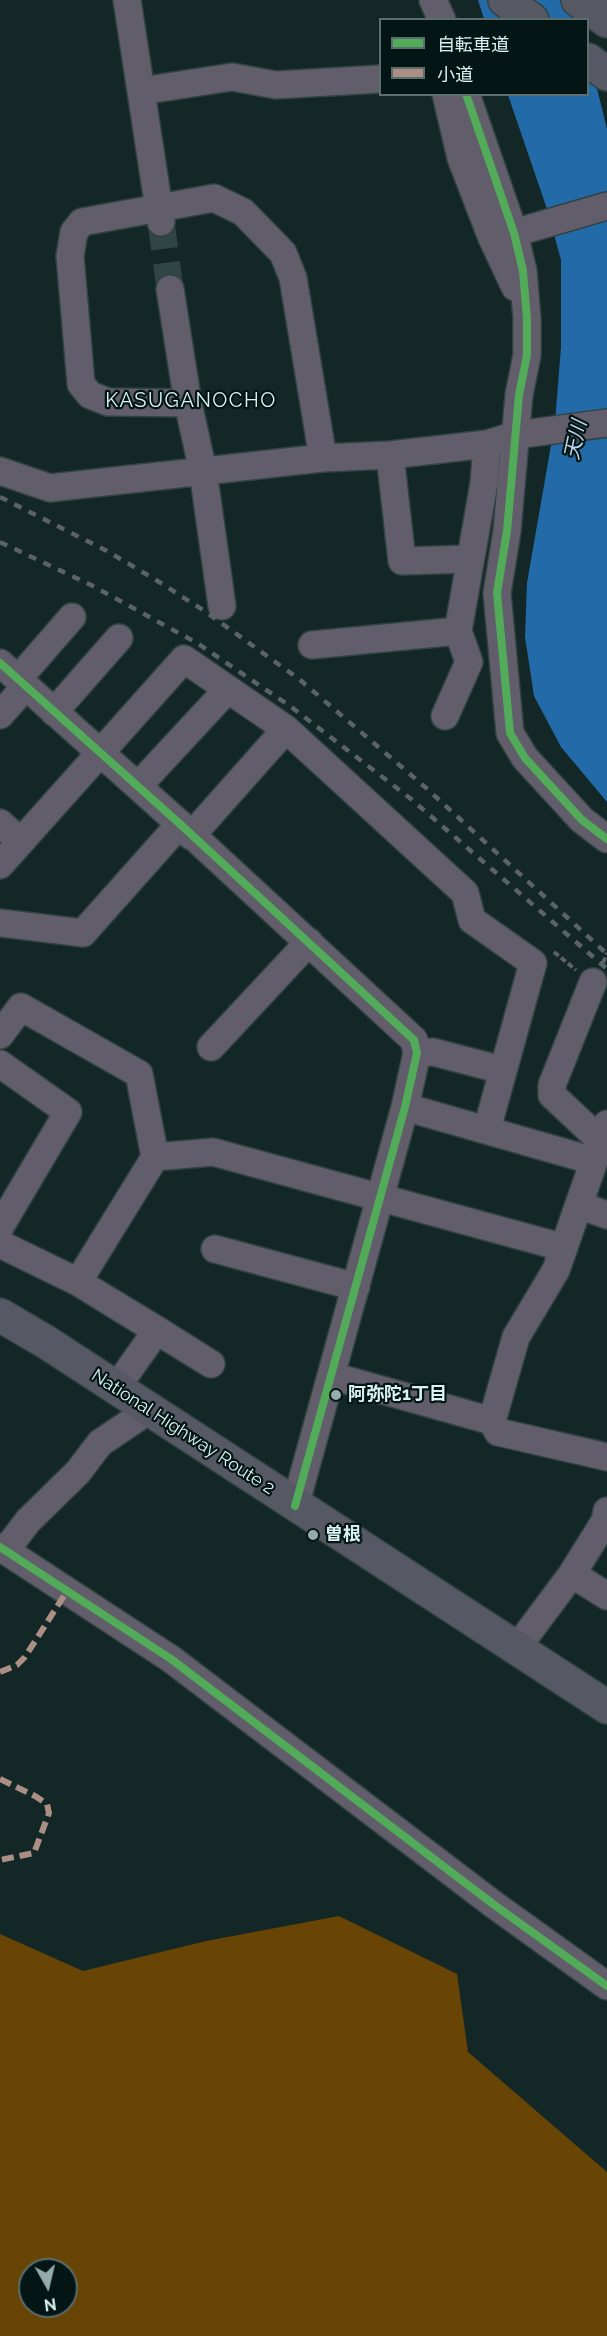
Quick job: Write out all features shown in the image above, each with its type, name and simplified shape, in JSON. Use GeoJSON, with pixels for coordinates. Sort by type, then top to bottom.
{"type":"FeatureCollection","features":[{"type":"Feature","properties":{"kind":"highway"},"geometry":{"type":"LineString","coordinates":[[505,0],[529,18]]}},
{"type":"Feature","properties":{"kind":"highway"},"geometry":{"type":"LineString","coordinates":[[578,0],[607,21]]}},
{"type":"Feature","properties":{"kind":"highway"},"geometry":{"type":"LineString","coordinates":[[589,61],[607,74]]}},
{"type":"Feature","properties":{"kind":"highway","name":"National Highway Route 2"},"geometry":{"type":"LineString","coordinates":[[0,1315],[607,1707]]}},
{"type":"Feature","properties":{"kind":"street"},"geometry":{"type":"LineString","coordinates":[[127,0],[159,215]]}},
{"type":"Feature","properties":{"kind":"street"},"geometry":{"type":"LineString","coordinates":[[427,0],[429,18]]}},
{"type":"Feature","properties":{"kind":"street"},"geometry":{"type":"LineString","coordinates":[[433,0],[441,18]]}},
{"type":"Feature","properties":{"kind":"street"},"geometry":{"type":"LineString","coordinates":[[141,91],[232,77],[276,85],[379,79]]}},
{"type":"Feature","properties":{"kind":"street"},"geometry":{"type":"LineString","coordinates":[[446,96],[460,158],[526,319]]}},
{"type":"Feature","properties":{"kind":"street"},"geometry":{"type":"LineString","coordinates":[[467,96],[514,233],[523,271],[527,355],[519,395],[526,434],[497,593],[510,733],[525,758],[582,820],[607,839]]}},
{"type":"Feature","properties":{"kind":"street"},"geometry":{"type":"LineString","coordinates":[[188,403],[108,402],[90,395],[81,384],[70,256],[74,232],[82,222],[93,218],[159,215],[214,198],[243,212],[283,253],[293,278],[323,458]]}},
{"type":"Feature","properties":{"kind":"street"},"geometry":{"type":"LineString","coordinates":[[514,233],[607,206]]}},
{"type":"Feature","properties":{"kind":"street"},"geometry":{"type":"LineString","coordinates":[[170,289],[188,403],[203,471],[222,606]]}},
{"type":"Feature","properties":{"kind":"street"},"geometry":{"type":"LineString","coordinates":[[0,471],[50,488],[323,458],[390,455],[487,444],[526,434],[607,423]]}},
{"type":"Feature","properties":{"kind":"street"},"geometry":{"type":"LineString","coordinates":[[445,716],[469,662],[458,631],[484,483],[487,444]]}},
{"type":"Feature","properties":{"kind":"street"},"geometry":{"type":"LineString","coordinates":[[390,455],[402,561],[470,559]]}},
{"type":"Feature","properties":{"kind":"street"},"geometry":{"type":"LineString","coordinates":[[0,714],[15,676],[72,617]]}},
{"type":"Feature","properties":{"kind":"street"},"geometry":{"type":"LineString","coordinates":[[324,650],[458,631]]}},
{"type":"Feature","properties":{"kind":"street"},"geometry":{"type":"LineString","coordinates":[[54,712],[119,638]]}},
{"type":"Feature","properties":{"kind":"street"},"geometry":{"type":"LineString","coordinates":[[0,865],[184,659],[286,729],[465,893],[472,920],[533,963],[487,1129]]}},
{"type":"Feature","properties":{"kind":"street"},"geometry":{"type":"LineString","coordinates":[[15,676],[414,1040],[417,1053],[405,1107],[295,1506]]}},
{"type":"Feature","properties":{"kind":"street"},"geometry":{"type":"LineString","coordinates":[[138,786],[228,688]]}},
{"type":"Feature","properties":{"kind":"street"},"geometry":{"type":"LineString","coordinates":[[0,923],[83,933],[286,729]]}},
{"type":"Feature","properties":{"kind":"street"},"geometry":{"type":"LineString","coordinates":[[0,823],[20,841]]}},
{"type":"Feature","properties":{"kind":"street"},"geometry":{"type":"LineString","coordinates":[[211,1047],[241,1029],[309,942]]}},
{"type":"Feature","properties":{"kind":"street"},"geometry":{"type":"LineString","coordinates":[[593,982],[552,1084],[552,1095],[601,1142]]}},
{"type":"Feature","properties":{"kind":"street"},"geometry":{"type":"LineString","coordinates":[[0,1035],[21,1007],[139,1074],[155,1157],[78,1282]]}},
{"type":"Feature","properties":{"kind":"street"},"geometry":{"type":"LineString","coordinates":[[417,1053],[433,1052],[502,1070]]}},
{"type":"Feature","properties":{"kind":"street"},"geometry":{"type":"LineString","coordinates":[[0,1064],[68,1112],[0,1227]]}},
{"type":"Feature","properties":{"kind":"street"},"geometry":{"type":"LineString","coordinates":[[405,1107],[487,1129],[601,1142]]}},
{"type":"Feature","properties":{"kind":"street"},"geometry":{"type":"LineString","coordinates":[[601,1142],[556,1270],[516,1336],[492,1421],[498,1432],[607,1457]]}},
{"type":"Feature","properties":{"kind":"street"},"geometry":{"type":"LineString","coordinates":[[155,1157],[213,1152],[554,1245]]}},
{"type":"Feature","properties":{"kind":"street"},"geometry":{"type":"LineString","coordinates":[[579,1205],[607,1215]]}},
{"type":"Feature","properties":{"kind":"street"},"geometry":{"type":"LineString","coordinates":[[0,1244],[78,1282],[157,1330],[211,1364],[78,1282]]}},
{"type":"Feature","properties":{"kind":"street"},"geometry":{"type":"LineString","coordinates":[[215,1249],[356,1287]]}},
{"type":"Feature","properties":{"kind":"street"},"geometry":{"type":"LineString","coordinates":[[116,1388],[157,1330]]}},
{"type":"Feature","properties":{"kind":"street"},"geometry":{"type":"LineString","coordinates":[[332,1376],[492,1421]]}},
{"type":"Feature","properties":{"kind":"street"},"geometry":{"type":"LineString","coordinates":[[149,1410],[100,1443],[78,1472],[3,1549],[171,1659],[245,1725],[607,1986]]}},
{"type":"Feature","properties":{"kind":"street"},"geometry":{"type":"LineString","coordinates":[[516,1649],[572,1574],[606,1517]]}},
{"type":"Feature","properties":{"kind":"street"},"geometry":{"type":"LineString","coordinates":[[572,1574],[607,1596]]}},
{"type":"Feature","properties":{"kind":"path"},"geometry":{"type":"LineString","coordinates":[[533,963],[542,943],[593,982],[607,953]]}},
{"type":"Feature","properties":{"kind":"shaded area"},"geometry":{"type":"Polygon","coordinates":[[[339,1916],[457,1974],[468,2052],[607,2172],[607,2336],[0,2336],[0,1934],[83,1971],[206,1941],[339,1916]]]}},
{"type":"Feature","properties":{"kind":"water"},"geometry":{"type":"Polygon","coordinates":[[[478,0],[573,0],[579,18],[484,18],[478,0]]]}},
{"type":"Feature","properties":{"kind":"water","name":"天川"},"geometry":{"type":"Polygon","coordinates":[[[589,56],[607,129],[607,802],[561,747],[534,696],[525,637],[527,583],[555,422],[561,347],[561,260],[548,212],[508,96],[589,96],[589,56]]]}},
{"type":"Feature","properties":{"kind":"tunnel"},"geometry":{"type":"LineString","coordinates":[[161,222],[170,289]]}},
{"type":"Feature","properties":{"kind":"railway"},"geometry":{"type":"LineString","coordinates":[[0,497],[107,551],[156,580],[203,610],[299,679],[425,787],[607,954]]}},
{"type":"Feature","properties":{"kind":"railway"},"geometry":{"type":"LineString","coordinates":[[0,542],[91,585],[197,643],[290,706],[411,799],[607,969]]}},
{"type":"Feature","properties":{"kind":"marked path"},"geometry":{"type":"LineString","coordinates":[[0,1672],[17,1665],[25,1657],[67,1591]]}},
{"type":"Feature","properties":{"kind":"marked path"},"geometry":{"type":"LineString","coordinates":[[0,1779],[47,1804],[49,1813],[34,1853],[0,1860]]}},
{"type":"Feature","properties":{"kind":"cycle path"},"geometry":{"type":"LineString","coordinates":[[467,96],[514,233],[523,271],[527,319],[527,355],[519,395],[507,531],[497,593],[510,733],[525,758],[582,820],[607,839]]}},
{"type":"Feature","properties":{"kind":"cycle path"},"geometry":{"type":"LineString","coordinates":[[0,663],[180,824],[414,1040],[417,1053],[405,1107],[295,1506]]}},
{"type":"Feature","properties":{"kind":"cycle path"},"geometry":{"type":"LineString","coordinates":[[0,1547],[171,1659],[493,1904],[607,1986]]}},
{"type":"Feature","properties":{"kind":"place","name":"阿弥陀1丁目"},"geometry":{"type":"Point","coordinates":[336,1395]}},
{"type":"Feature","properties":{"kind":"place","name":"曽根"},"geometry":{"type":"Point","coordinates":[313,1535]}},
{"type":"Feature","properties":{"kind":"district","name":"KASUGANOCHO"},"geometry":{"type":"Point","coordinates":[191,401]}}]}
